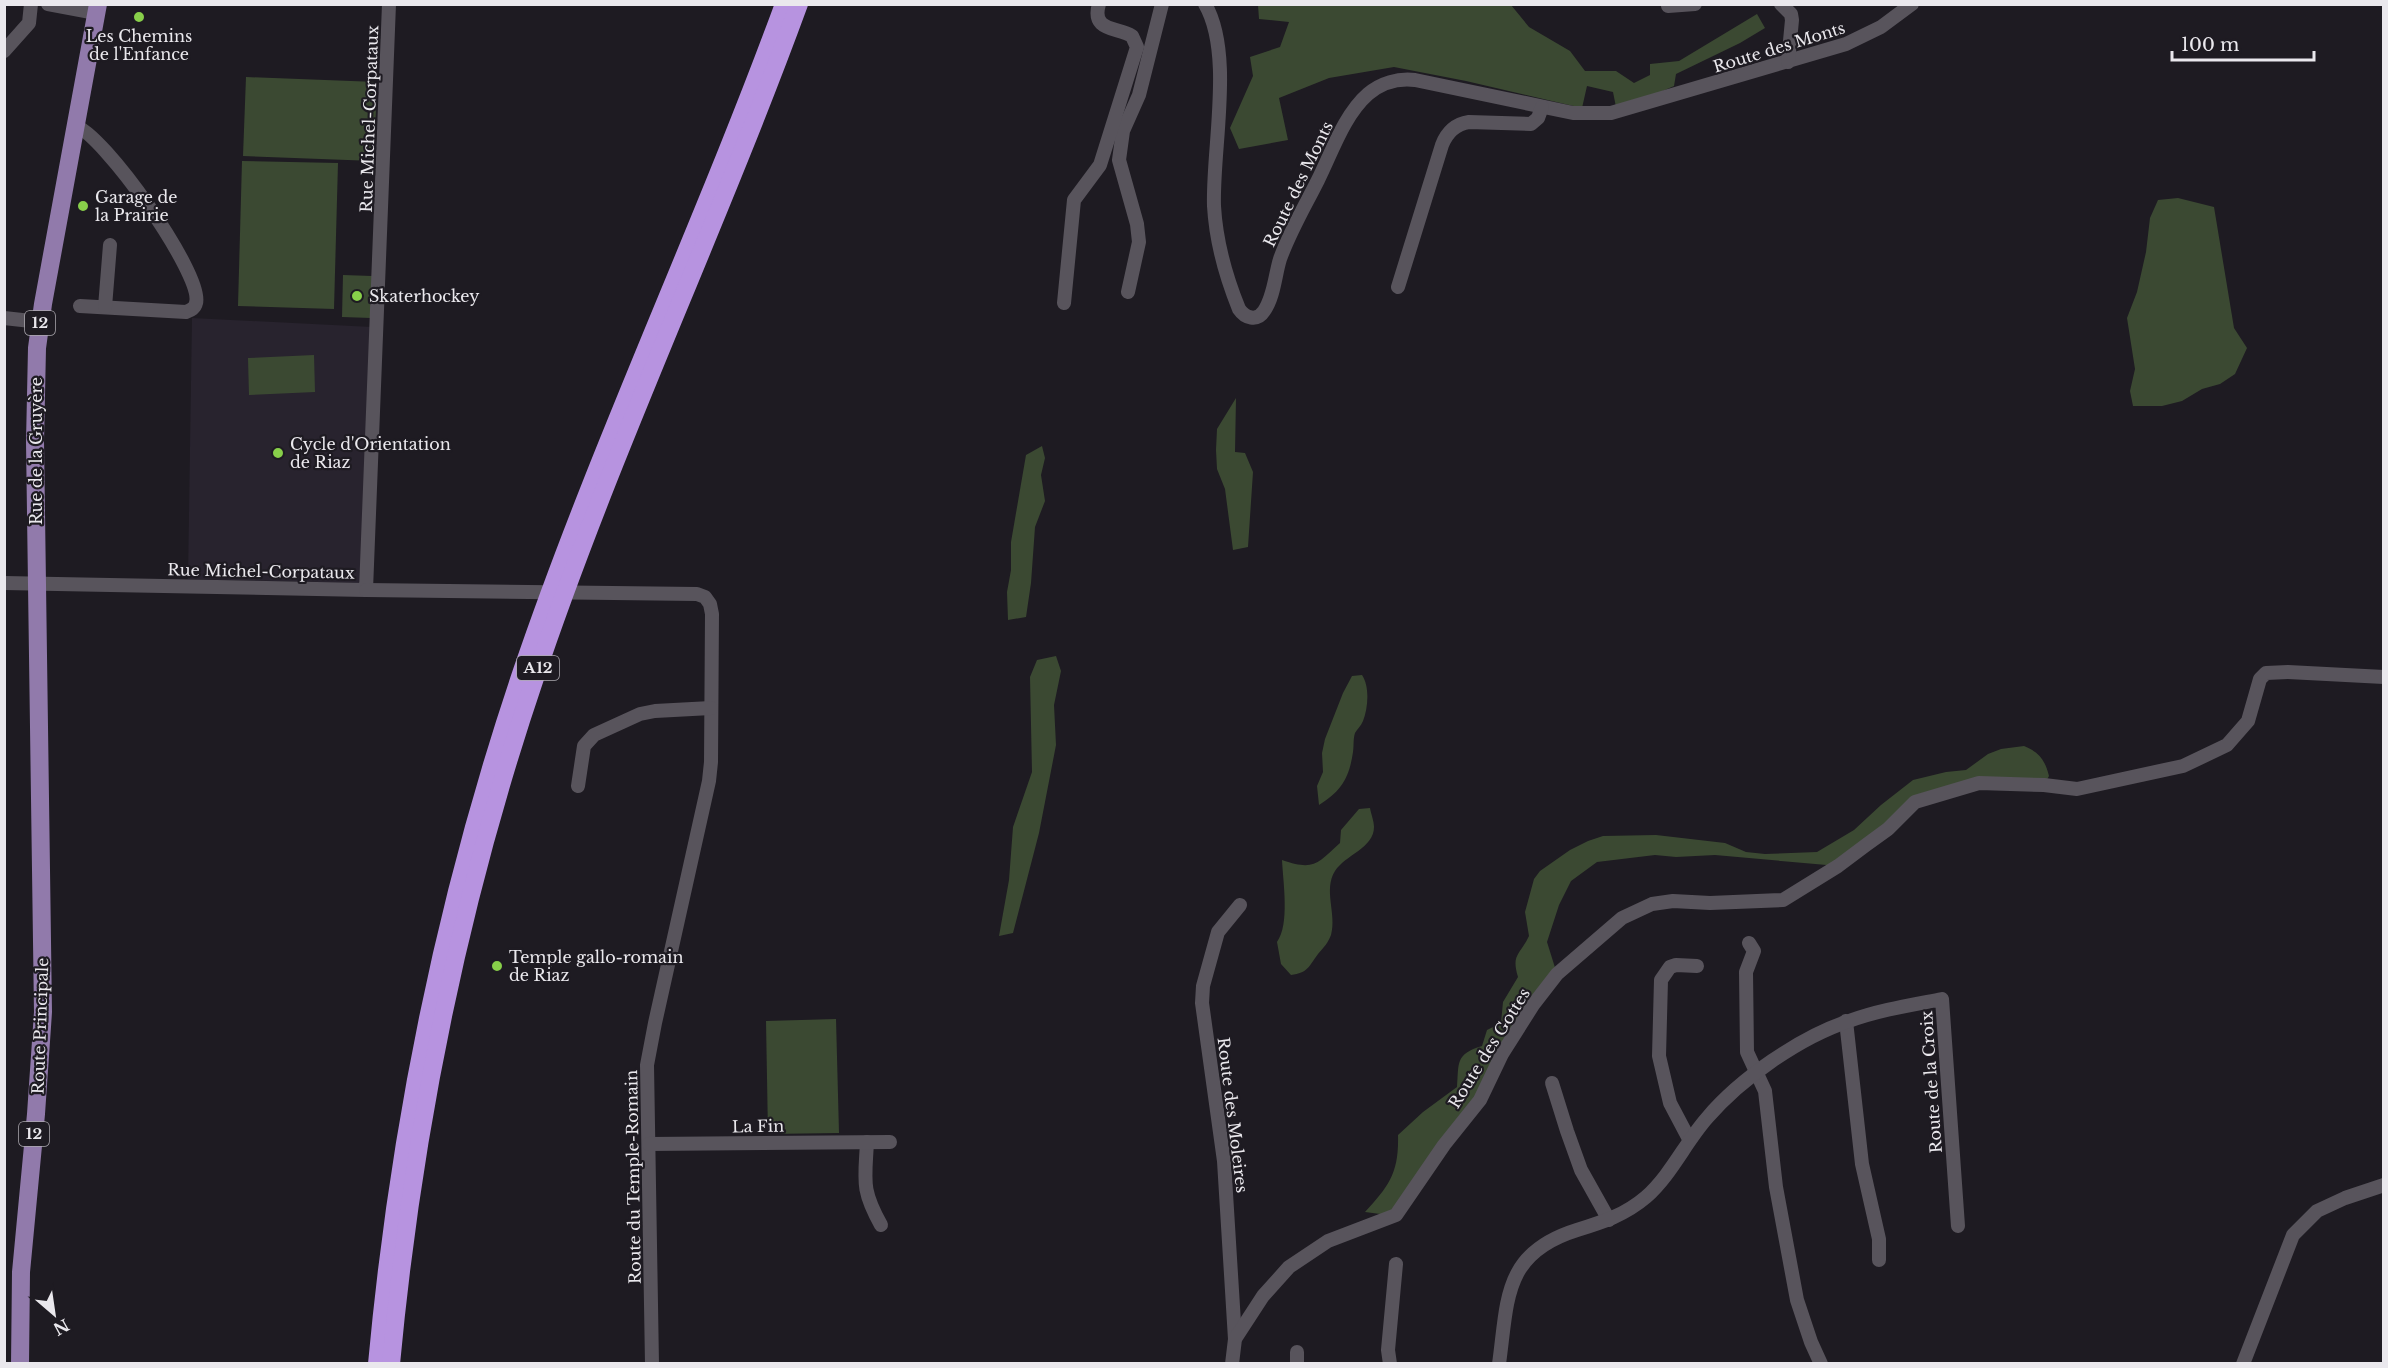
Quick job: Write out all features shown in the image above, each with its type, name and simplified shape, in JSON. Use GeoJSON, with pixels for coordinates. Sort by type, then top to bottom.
{"type":"FeatureCollection","features":[{"type":"Feature","properties":{"kind":"highway","name":"A12"},"geometry":{"type":"LineString","coordinates":[[377,1364],[392,1226],[411,1098],[444,943],[484,794],[519,680],[560,568],[743,113],[784,4]]}},
{"type":"Feature","properties":{"kind":"highway","name":"A12"},"geometry":{"type":"LineString","coordinates":[[391,1364],[405,1228],[430,1071],[462,925],[497,798],[536,674],[565,593],[799,4]]}},
{"type":"Feature","properties":{"kind":"main road","name":"Rue de la Gruyère"},"geometry":{"type":"LineString","coordinates":[[42,904],[35,403],[37,348],[97,9]]}},
{"type":"Feature","properties":{"kind":"main road","name":"Route Principale"},"geometry":{"type":"LineString","coordinates":[[20,1364],[21,1272],[42,1038],[42,904]]}},
{"type":"Feature","properties":{"kind":"street"},"geometry":{"type":"LineString","coordinates":[[4,51],[29,23],[31,4]]}},
{"type":"Feature","properties":{"kind":"street"},"geometry":{"type":"LineString","coordinates":[[48,4],[97,9]]}},
{"type":"Feature","properties":{"kind":"street","name":"Rue Michel-Corpataux"},"geometry":{"type":"LineString","coordinates":[[4,583],[366,590],[389,4]]}},
{"type":"Feature","properties":{"kind":"street"},"geometry":{"type":"LineString","coordinates":[[1064,303],[1074,200],[1100,165],[1137,47],[1132,36],[1099,22],[1097,17],[1099,4]]}},
{"type":"Feature","properties":{"kind":"street"},"geometry":{"type":"LineString","coordinates":[[1128,292],[1139,242],[1137,224],[1119,160],[1123,131],[1138,95],[1162,4]]}},
{"type":"Feature","properties":{"kind":"street","name":"Route des Monts"},"geometry":{"type":"LineString","coordinates":[[1205,4],[1214,25],[1219,59],[1215,220],[1233,294],[1239,309],[1246,317],[1259,316],[1266,309],[1279,262],[1290,236],[1350,117],[1370,92],[1391,81],[1410,79],[1582,114],[1611,113],[1856,40],[1881,27],[1912,4]]}},
{"type":"Feature","properties":{"kind":"street"},"geometry":{"type":"LineString","coordinates":[[1668,6],[1695,4]]}},
{"type":"Feature","properties":{"kind":"street"},"geometry":{"type":"LineString","coordinates":[[1781,4],[1791,14],[1792,20],[1788,62]]}},
{"type":"Feature","properties":{"kind":"street"},"geometry":{"type":"LineString","coordinates":[[1398,287],[1442,145],[1448,134],[1460,124],[1469,122],[1531,124],[1538,118],[1542,107]]}},
{"type":"Feature","properties":{"kind":"street"},"geometry":{"type":"LineString","coordinates":[[75,126],[89,133],[154,213],[179,253],[196,297],[195,306],[186,312],[80,306]]}},
{"type":"Feature","properties":{"kind":"street"},"geometry":{"type":"LineString","coordinates":[[105,308],[110,245]]}},
{"type":"Feature","properties":{"kind":"street"},"geometry":{"type":"LineString","coordinates":[[4,318],[40,322]]}},
{"type":"Feature","properties":{"kind":"street","name":"Route du Temple-Romain"},"geometry":{"type":"LineString","coordinates":[[366,590],[697,594],[705,597],[710,604],[712,614],[709,781],[655,1023],[648,1065],[651,1364]]}},
{"type":"Feature","properties":{"kind":"street","name":"Route des Gottes"},"geometry":{"type":"LineString","coordinates":[[1232,1364],[1235,1339],[1263,1296],[1289,1268],[1328,1241],[1396,1215],[1444,1145],[1480,1100],[1502,1054],[1533,1005],[1557,974],[1622,918],[1652,904],[1674,901],[1710,903],[1783,900],[1838,866],[1888,829],[1915,802],[1979,783],[2044,785],[2077,789],[2182,766],[2227,745],[2248,721],[2260,678],[2266,673],[2384,677]]}},
{"type":"Feature","properties":{"kind":"street"},"geometry":{"type":"LineString","coordinates":[[578,786],[584,746],[594,735],[640,714],[711,708]]}},
{"type":"Feature","properties":{"kind":"street","name":"Route des Moleires"},"geometry":{"type":"LineString","coordinates":[[1235,1339],[1224,1161],[1202,1003],[1203,986],[1218,932],[1240,905]]}},
{"type":"Feature","properties":{"kind":"street"},"geometry":{"type":"LineString","coordinates":[[1749,943],[1754,951],[1746,972],[1748,1052],[1764,1091],[1776,1187],[1797,1300],[1821,1364]]}},
{"type":"Feature","properties":{"kind":"street"},"geometry":{"type":"LineString","coordinates":[[1689,1139],[1670,1103],[1659,1056],[1661,980],[1670,967],[1697,966]]}},
{"type":"Feature","properties":{"kind":"street","name":"Route de la Croix"},"geometry":{"type":"LineString","coordinates":[[1499,1364],[1509,1292],[1520,1266],[1535,1250],[1554,1239],[1631,1210],[1656,1188],[1689,1139],[1728,1096],[1756,1072],[1820,1033],[1873,1013],[1942,999],[1958,1226]]}},
{"type":"Feature","properties":{"kind":"street"},"geometry":{"type":"LineString","coordinates":[[1846,1022],[1862,1164],[1879,1239],[1879,1260]]}},
{"type":"Feature","properties":{"kind":"street"},"geometry":{"type":"LineString","coordinates":[[1552,1083],[1566,1131],[1581,1170],[1609,1220]]}},
{"type":"Feature","properties":{"kind":"street"},"geometry":{"type":"LineString","coordinates":[[867,1142],[864,1186],[869,1204],[881,1225]]}},
{"type":"Feature","properties":{"kind":"street","name":"La Fin"},"geometry":{"type":"LineString","coordinates":[[649,1144],[890,1142]]}},
{"type":"Feature","properties":{"kind":"street"},"geometry":{"type":"LineString","coordinates":[[2243,1364],[2293,1235],[2317,1211],[2345,1198],[2384,1185]]}},
{"type":"Feature","properties":{"kind":"street"},"geometry":{"type":"LineString","coordinates":[[1390,1364],[1388,1350],[1396,1264]]}},
{"type":"Feature","properties":{"kind":"shaded area","name":"Cycle d'Orientation de Riaz"},"geometry":{"type":"Polygon","coordinates":[[[192,318],[372,327],[360,583],[188,579],[192,318]]]}},
{"type":"Feature","properties":{"kind":"green space"},"geometry":{"type":"Polygon","coordinates":[[[1258,5],[1511,5],[1529,27],[1570,51],[1585,71],[1616,71],[1634,83],[1650,75],[1650,64],[1679,61],[1757,14],[1765,28],[1740,43],[1676,74],[1674,86],[1633,104],[1616,107],[1613,92],[1587,86],[1582,108],[1394,67],[1329,78],[1279,98],[1288,140],[1239,149],[1230,128],[1253,76],[1250,57],[1280,47],[1289,22],[1259,19],[1258,5]]]}},
{"type":"Feature","properties":{"kind":"green space"},"geometry":{"type":"Polygon","coordinates":[[[246,77],[377,82],[374,161],[243,156],[246,77]]]}},
{"type":"Feature","properties":{"kind":"green space"},"geometry":{"type":"Polygon","coordinates":[[[242,161],[338,163],[334,309],[238,306],[242,161]]]}},
{"type":"Feature","properties":{"kind":"green space"},"geometry":{"type":"Polygon","coordinates":[[[2178,198],[2214,207],[2234,328],[2247,348],[2235,374],[2220,384],[2202,389],[2182,401],[2162,406],[2133,406],[2130,391],[2135,369],[2127,318],[2137,292],[2146,252],[2150,218],[2158,200],[2178,198]]]}},
{"type":"Feature","properties":{"kind":"green space","name":"Skaterhockey"},"geometry":{"type":"Polygon","coordinates":[[[343,275],[372,276],[371,318],[342,317],[343,275]]]}},
{"type":"Feature","properties":{"kind":"green space"},"geometry":{"type":"Polygon","coordinates":[[[314,355],[315,392],[249,395],[248,358],[314,355]]]}},
{"type":"Feature","properties":{"kind":"green space"},"geometry":{"type":"Polygon","coordinates":[[[1236,398],[1235,452],[1245,453],[1253,472],[1248,547],[1233,550],[1225,489],[1217,469],[1216,450],[1217,429],[1236,398]]]}},
{"type":"Feature","properties":{"kind":"green space"},"geometry":{"type":"Polygon","coordinates":[[[1042,446],[1045,458],[1041,475],[1045,501],[1035,527],[1026,617],[1008,620],[1007,592],[1011,570],[1011,542],[1026,455],[1042,446]]]}},
{"type":"Feature","properties":{"kind":"green space"},"geometry":{"type":"Polygon","coordinates":[[[1056,656],[1061,671],[1054,705],[1056,745],[1039,833],[1013,933],[999,936],[1009,880],[1013,827],[1032,772],[1030,677],[1037,660],[1056,656]]]}},
{"type":"Feature","properties":{"kind":"green space"},"geometry":{"type":"Polygon","coordinates":[[[1362,675],[1366,685],[1367,704],[1363,721],[1355,733],[1349,770],[1343,783],[1333,795],[1319,805],[1317,786],[1323,772],[1322,753],[1325,739],[1352,676],[1362,675]]]}},
{"type":"Feature","properties":{"kind":"green space"},"geometry":{"type":"Polygon","coordinates":[[[2024,746],[2034,751],[2046,765],[2049,776],[2044,785],[1979,783],[1915,802],[1838,866],[1715,855],[1676,857],[1655,855],[1597,862],[1571,881],[1559,905],[1547,942],[1557,974],[1481,1097],[1388,1215],[1365,1212],[1391,1178],[1397,1159],[1398,1135],[1423,1112],[1457,1087],[1460,1060],[1467,1052],[1482,1046],[1487,1030],[1501,1023],[1503,1002],[1518,977],[1516,959],[1529,936],[1525,912],[1534,879],[1540,871],[1570,850],[1603,836],[1656,835],[1725,843],[1746,852],[1765,854],[1817,852],[1854,830],[1913,780],[1966,770],[1988,754],[2001,749],[2024,746]]]}},
{"type":"Feature","properties":{"kind":"green space"},"geometry":{"type":"Polygon","coordinates":[[[1370,808],[1374,825],[1373,834],[1364,846],[1340,865],[1332,878],[1330,938],[1308,968],[1301,973],[1291,975],[1281,964],[1277,942],[1285,914],[1282,860],[1301,865],[1320,861],[1340,843],[1341,830],[1359,809],[1370,808]]]}},
{"type":"Feature","properties":{"kind":"green space"},"geometry":{"type":"Polygon","coordinates":[[[836,1019],[839,1133],[768,1134],[766,1021],[836,1019]]]}},
{"type":"Feature","properties":{"kind":"place","name":"Les Chemins de l'Enfance"},"geometry":{"type":"Point","coordinates":[139,17]}},
{"type":"Feature","properties":{"kind":"place","name":"Garage de la Prairie"},"geometry":{"type":"Point","coordinates":[83,206]}},
{"type":"Feature","properties":{"kind":"place","name":"Skaterhockey"},"geometry":{"type":"Point","coordinates":[357,296]}},
{"type":"Feature","properties":{"kind":"place","name":"Cycle d'Orientation de Riaz"},"geometry":{"type":"Point","coordinates":[278,453]}},
{"type":"Feature","properties":{"kind":"place","name":"Temple gallo-romain de Riaz"},"geometry":{"type":"Point","coordinates":[497,966]}}]}
